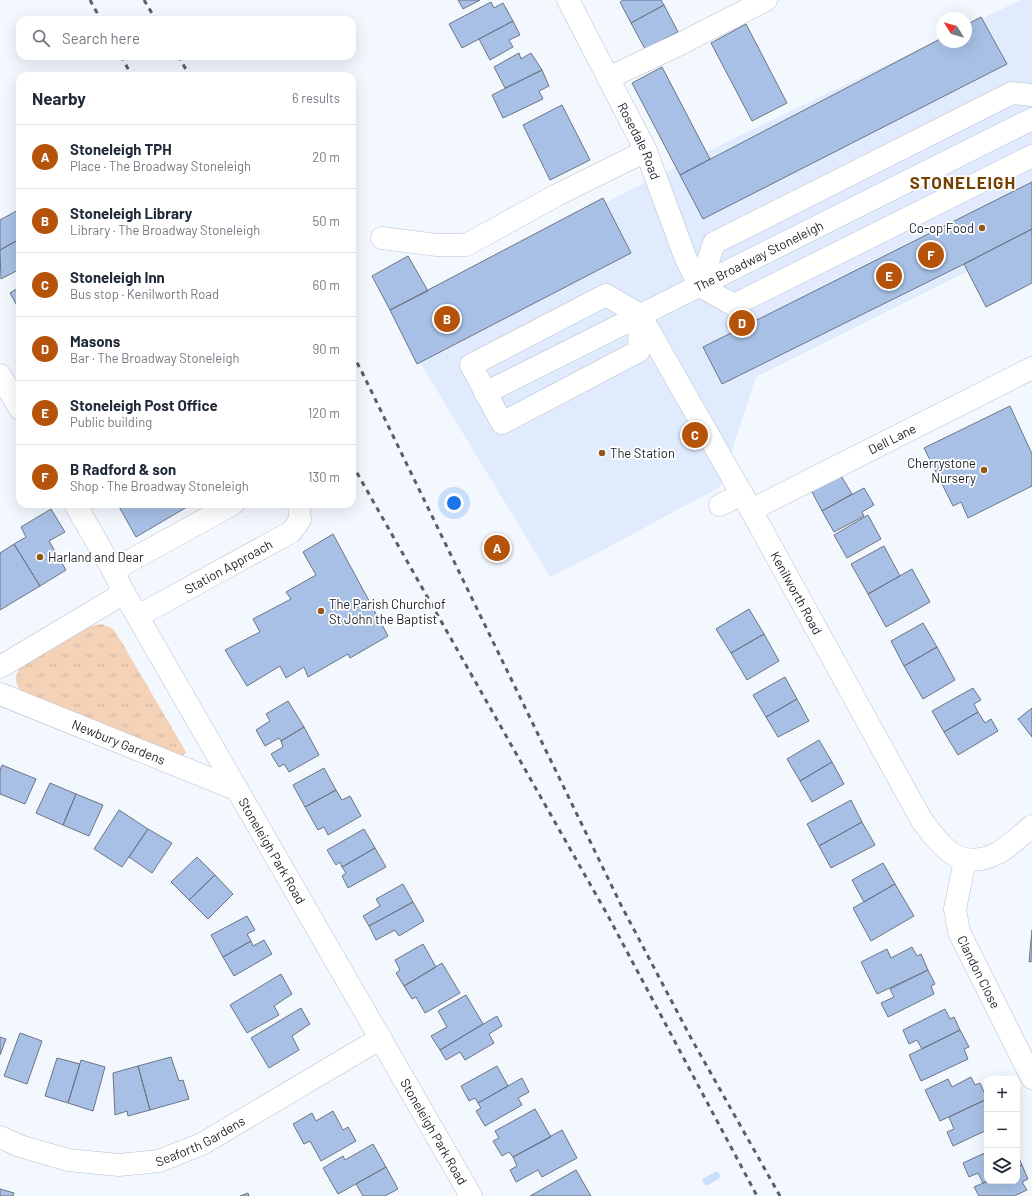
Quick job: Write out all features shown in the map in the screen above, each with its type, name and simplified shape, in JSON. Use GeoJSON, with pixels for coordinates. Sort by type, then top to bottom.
{"type":"FeatureCollection","features":[{"type":"Feature","properties":{"kind":"street","name":"Rosedale Road"},"geometry":{"type":"LineString","coordinates":[[568,0],[646,151],[686,259],[700,286]]}},
{"type":"Feature","properties":{"kind":"street"},"geometry":{"type":"LineString","coordinates":[[608,78],[678,45],[766,0]]}},
{"type":"Feature","properties":{"kind":"street"},"geometry":{"type":"LineString","coordinates":[[1032,95],[1012,93],[714,243],[700,286],[734,305],[1032,156]]}},
{"type":"Feature","properties":{"kind":"street","name":"The Broadway Stoneleigh"},"geometry":{"type":"LineString","coordinates":[[485,393],[1032,119]]}},
{"type":"Feature","properties":{"kind":"street"},"geometry":{"type":"LineString","coordinates":[[382,238],[437,245],[466,245],[557,195],[646,151]]}},
{"type":"Feature","properties":{"kind":"street"},"geometry":{"type":"LineString","coordinates":[[606,295],[640,315],[639,351],[506,431],[485,393],[471,365],[606,295]]}},
{"type":"Feature","properties":{"kind":"street","name":"Kenilworth Road"},"geometry":{"type":"LineString","coordinates":[[640,315],[922,819],[937,841],[951,853],[965,860]]}},
{"type":"Feature","properties":{"kind":"street","name":"Dell Lane"},"geometry":{"type":"LineString","coordinates":[[720,505],[746,502],[1032,368]]}},
{"type":"Feature","properties":{"kind":"street"},"geometry":{"type":"LineString","coordinates":[[0,375],[16,402]]}},
{"type":"Feature","properties":{"kind":"street","name":"Stoneleigh Park Road"},"geometry":{"type":"LineString","coordinates":[[77,508],[471,1196]]}},
{"type":"Feature","properties":{"kind":"street"},"geometry":{"type":"LineString","coordinates":[[113,570],[226,508]]}},
{"type":"Feature","properties":{"kind":"street","name":"Station Approach"},"geometry":{"type":"LineString","coordinates":[[138,616],[291,532],[300,520],[299,508]]}},
{"type":"Feature","properties":{"kind":"street"},"geometry":{"type":"LineString","coordinates":[[0,667],[124,592]]}},
{"type":"Feature","properties":{"kind":"street","name":"Newbury Gardens"},"geometry":{"type":"LineString","coordinates":[[0,694],[238,790]]}},
{"type":"Feature","properties":{"kind":"street"},"geometry":{"type":"LineString","coordinates":[[965,860],[980,859],[999,852],[1032,826]]}},
{"type":"Feature","properties":{"kind":"street","name":"Clandon Close"},"geometry":{"type":"LineString","coordinates":[[965,860],[954,909],[959,932],[1032,1078]]}},
{"type":"Feature","properties":{"kind":"street","name":"Seaforth Gardens"},"geometry":{"type":"LineString","coordinates":[[0,1137],[20,1146],[68,1160],[119,1165],[159,1161],[202,1144],[381,1038]]}},
{"type":"Feature","properties":{"kind":"shaded area"},"geometry":{"type":"Polygon","coordinates":[[[1021,0],[1032,0],[1032,239],[756,377],[720,487],[550,577],[389,311],[700,155],[936,41],[936,48],[972,48],[972,23],[1021,0]]]}},
{"type":"Feature","properties":{"kind":"green space"},"geometry":{"type":"Polygon","coordinates":[[[102,624],[113,629],[121,641],[186,752],[181,758],[24,695],[17,684],[16,678],[21,666],[90,626],[102,624]]]}},
{"type":"Feature","properties":{"kind":"building"},"geometry":{"type":"Polygon","coordinates":[[[458,0],[480,0],[463,9],[458,0]]]}},
{"type":"Feature","properties":{"kind":"building"},"geometry":{"type":"Polygon","coordinates":[[[623,0],[661,0],[664,5],[631,23],[620,2],[623,0]]]}},
{"type":"Feature","properties":{"kind":"building"},"geometry":{"type":"Polygon","coordinates":[[[491,2],[494,8],[503,3],[513,21],[462,48],[449,24],[491,2]]]}},
{"type":"Feature","properties":{"kind":"building"},"geometry":{"type":"Polygon","coordinates":[[[664,5],[678,32],[645,49],[631,23],[664,5]]]}},
{"type":"Feature","properties":{"kind":"building"},"geometry":{"type":"Polygon","coordinates":[[[981,17],[1007,64],[703,219],[680,175],[936,41],[936,48],[972,48],[972,22],[981,17]]]}},
{"type":"Feature","properties":{"kind":"building"},"geometry":{"type":"Polygon","coordinates":[[[513,21],[520,35],[509,40],[513,47],[490,60],[479,39],[513,21]]]}},
{"type":"Feature","properties":{"kind":"building"},"geometry":{"type":"Polygon","coordinates":[[[746,24],[787,103],[752,121],[711,43],[746,24]]]}},
{"type":"Feature","properties":{"kind":"building"},"geometry":{"type":"Polygon","coordinates":[[[519,53],[521,59],[531,53],[542,70],[505,88],[494,67],[519,53]]]}},
{"type":"Feature","properties":{"kind":"building"},"geometry":{"type":"Polygon","coordinates":[[[662,67],[710,159],[680,175],[632,83],[662,67]]]}},
{"type":"Feature","properties":{"kind":"building"},"geometry":{"type":"Polygon","coordinates":[[[542,70],[549,86],[539,91],[543,99],[503,118],[492,95],[542,70]]]}},
{"type":"Feature","properties":{"kind":"building"},"geometry":{"type":"Polygon","coordinates":[[[562,105],[590,160],[550,180],[523,125],[562,105]]]}},
{"type":"Feature","properties":{"kind":"building"},"geometry":{"type":"Polygon","coordinates":[[[1032,182],[1032,229],[722,384],[703,347],[1032,182]]]}},
{"type":"Feature","properties":{"kind":"building"},"geometry":{"type":"Polygon","coordinates":[[[603,198],[631,253],[417,364],[390,310],[603,198]]]}},
{"type":"Feature","properties":{"kind":"building"},"geometry":{"type":"Polygon","coordinates":[[[16,211],[16,241],[0,250],[0,220],[16,211]]]}},
{"type":"Feature","properties":{"kind":"building"},"geometry":{"type":"Polygon","coordinates":[[[1032,229],[1032,283],[986,307],[964,264],[1032,229]]]}},
{"type":"Feature","properties":{"kind":"building"},"geometry":{"type":"Polygon","coordinates":[[[16,241],[16,271],[1,279],[0,250],[16,241]]]}},
{"type":"Feature","properties":{"kind":"building"},"geometry":{"type":"Polygon","coordinates":[[[408,256],[428,291],[390,310],[372,276],[408,256]]]}},
{"type":"Feature","properties":{"kind":"building"},"geometry":{"type":"Polygon","coordinates":[[[16,289],[16,304],[10,293],[16,289]]]}},
{"type":"Feature","properties":{"kind":"building","name":"Cherrystone Nursery"},"geometry":{"type":"Polygon","coordinates":[[[1010,406],[1032,454],[1032,486],[968,518],[961,502],[953,506],[924,448],[1010,406]]]}},
{"type":"Feature","properties":{"kind":"building"},"geometry":{"type":"Polygon","coordinates":[[[840,474],[852,494],[822,511],[811,490],[840,474]]]}},
{"type":"Feature","properties":{"kind":"building"},"geometry":{"type":"Polygon","coordinates":[[[864,488],[874,505],[862,512],[864,516],[834,532],[822,511],[864,488]]]}},
{"type":"Feature","properties":{"kind":"building"},"geometry":{"type":"Polygon","coordinates":[[[120,508],[185,508],[136,537],[120,508]]]}},
{"type":"Feature","properties":{"kind":"building","name":"Harland and Dear"},"geometry":{"type":"Polygon","coordinates":[[[51,509],[65,532],[49,541],[66,570],[40,586],[14,544],[26,537],[21,527],[51,509]]]}},
{"type":"Feature","properties":{"kind":"building"},"geometry":{"type":"Polygon","coordinates":[[[868,515],[881,539],[847,558],[834,535],[868,515]]]}},
{"type":"Feature","properties":{"kind":"building","name":"The Parish Church of St John the Baptist"},"geometry":{"type":"Polygon","coordinates":[[[333,534],[388,636],[350,658],[348,654],[308,677],[304,667],[286,678],[280,666],[247,686],[225,650],[260,632],[253,619],[291,599],[286,592],[316,575],[303,552],[333,534]]]}},
{"type":"Feature","properties":{"kind":"building"},"geometry":{"type":"Polygon","coordinates":[[[499,538],[507,552],[495,559],[487,545],[499,538]]]}},
{"type":"Feature","properties":{"kind":"building"},"geometry":{"type":"Polygon","coordinates":[[[14,544],[40,586],[0,610],[0,553],[14,544]]]}},
{"type":"Feature","properties":{"kind":"building"},"geometry":{"type":"Polygon","coordinates":[[[884,546],[900,576],[868,594],[851,564],[884,546]]]}},
{"type":"Feature","properties":{"kind":"building"},"geometry":{"type":"Polygon","coordinates":[[[912,569],[930,602],[886,627],[868,594],[912,569]]]}},
{"type":"Feature","properties":{"kind":"building"},"geometry":{"type":"Polygon","coordinates":[[[749,609],[764,634],[731,653],[716,629],[749,609]]]}},
{"type":"Feature","properties":{"kind":"building"},"geometry":{"type":"Polygon","coordinates":[[[923,623],[937,647],[904,666],[891,641],[923,623]]]}},
{"type":"Feature","properties":{"kind":"building"},"geometry":{"type":"Polygon","coordinates":[[[764,634],[779,661],[747,680],[731,653],[764,634]]]}},
{"type":"Feature","properties":{"kind":"building"},"geometry":{"type":"Polygon","coordinates":[[[937,647],[955,680],[923,699],[904,666],[937,647]]]}},
{"type":"Feature","properties":{"kind":"building"},"geometry":{"type":"Polygon","coordinates":[[[785,677],[797,699],[766,717],[753,695],[785,677]]]}},
{"type":"Feature","properties":{"kind":"building"},"geometry":{"type":"Polygon","coordinates":[[[973,688],[981,700],[974,704],[978,712],[944,732],[932,711],[973,688]]]}},
{"type":"Feature","properties":{"kind":"building"},"geometry":{"type":"Polygon","coordinates":[[[797,699],[809,721],[778,737],[766,717],[797,699]]]}},
{"type":"Feature","properties":{"kind":"building"},"geometry":{"type":"Polygon","coordinates":[[[288,701],[304,727],[281,741],[279,738],[265,746],[256,730],[270,721],[266,714],[288,701]]]}},
{"type":"Feature","properties":{"kind":"building"},"geometry":{"type":"Polygon","coordinates":[[[1032,708],[1032,737],[1018,719],[1032,708]]]}},
{"type":"Feature","properties":{"kind":"building"},"geometry":{"type":"Polygon","coordinates":[[[978,712],[985,723],[991,719],[998,731],[958,755],[944,732],[978,712]]]}},
{"type":"Feature","properties":{"kind":"building"},"geometry":{"type":"Polygon","coordinates":[[[304,727],[319,755],[289,772],[284,764],[279,767],[271,754],[283,747],[281,741],[304,727]]]}},
{"type":"Feature","properties":{"kind":"building"},"geometry":{"type":"Polygon","coordinates":[[[819,740],[832,762],[800,781],[787,759],[819,740]]]}},
{"type":"Feature","properties":{"kind":"building"},"geometry":{"type":"Polygon","coordinates":[[[832,762],[844,784],[812,802],[800,781],[832,762]]]}},
{"type":"Feature","properties":{"kind":"building"},"geometry":{"type":"Polygon","coordinates":[[[2,765],[36,779],[25,804],[0,794],[0,770],[2,765]]]}},
{"type":"Feature","properties":{"kind":"building"},"geometry":{"type":"Polygon","coordinates":[[[324,768],[336,790],[305,807],[293,785],[324,768]]]}},
{"type":"Feature","properties":{"kind":"building"},"geometry":{"type":"Polygon","coordinates":[[[50,783],[76,794],[63,825],[36,813],[50,783]]]}},
{"type":"Feature","properties":{"kind":"building"},"geometry":{"type":"Polygon","coordinates":[[[336,790],[342,800],[350,796],[361,816],[328,835],[324,827],[318,830],[305,807],[336,790]]]}},
{"type":"Feature","properties":{"kind":"building"},"geometry":{"type":"Polygon","coordinates":[[[76,794],[103,805],[89,836],[63,825],[76,794]]]}},
{"type":"Feature","properties":{"kind":"building"},"geometry":{"type":"Polygon","coordinates":[[[851,800],[862,822],[819,846],[807,824],[851,800]]]}},
{"type":"Feature","properties":{"kind":"building"},"geometry":{"type":"Polygon","coordinates":[[[119,810],[148,829],[122,867],[94,849],[119,810]]]}},
{"type":"Feature","properties":{"kind":"building"},"geometry":{"type":"Polygon","coordinates":[[[862,822],[875,845],[831,868],[819,846],[862,822]]]}},
{"type":"Feature","properties":{"kind":"building"},"geometry":{"type":"Polygon","coordinates":[[[148,829],[172,843],[152,873],[129,857],[148,829]]]}},
{"type":"Feature","properties":{"kind":"building"},"geometry":{"type":"Polygon","coordinates":[[[364,829],[375,848],[342,867],[340,862],[336,865],[327,850],[364,829]]]}},
{"type":"Feature","properties":{"kind":"building"},"geometry":{"type":"Polygon","coordinates":[[[375,848],[386,867],[348,888],[342,876],[346,873],[342,867],[375,848]]]}},
{"type":"Feature","properties":{"kind":"building"},"geometry":{"type":"Polygon","coordinates":[[[197,857],[215,875],[189,900],[171,882],[197,857]]]}},
{"type":"Feature","properties":{"kind":"building"},"geometry":{"type":"Polygon","coordinates":[[[883,863],[895,884],[864,902],[852,880],[883,863]]]}},
{"type":"Feature","properties":{"kind":"building"},"geometry":{"type":"Polygon","coordinates":[[[215,875],[233,894],[208,919],[189,900],[215,875]]]}},
{"type":"Feature","properties":{"kind":"building"},"geometry":{"type":"Polygon","coordinates":[[[403,884],[413,902],[369,926],[363,916],[380,906],[376,899],[403,884]]]}},
{"type":"Feature","properties":{"kind":"building"},"geometry":{"type":"Polygon","coordinates":[[[895,884],[914,916],[871,941],[853,908],[895,884]]]}},
{"type":"Feature","properties":{"kind":"building"},"geometry":{"type":"Polygon","coordinates":[[[413,902],[424,921],[399,936],[395,930],[376,940],[369,926],[413,902]]]}},
{"type":"Feature","properties":{"kind":"building"},"geometry":{"type":"Polygon","coordinates":[[[247,916],[255,930],[247,934],[251,941],[223,957],[211,935],[247,916]]]}},
{"type":"Feature","properties":{"kind":"building"},"geometry":{"type":"Polygon","coordinates":[[[1032,930],[1032,961],[1029,962],[1032,930]]]}},
{"type":"Feature","properties":{"kind":"building"},"geometry":{"type":"Polygon","coordinates":[[[264,940],[272,954],[234,976],[223,957],[251,941],[253,946],[264,940]]]}},
{"type":"Feature","properties":{"kind":"building"},"geometry":{"type":"Polygon","coordinates":[[[423,944],[436,967],[404,986],[396,973],[400,970],[395,960],[423,944]]]}},
{"type":"Feature","properties":{"kind":"building"},"geometry":{"type":"Polygon","coordinates":[[[912,947],[917,956],[921,954],[928,970],[877,994],[861,962],[887,949],[891,958],[912,947]]]}},
{"type":"Feature","properties":{"kind":"building"},"geometry":{"type":"Polygon","coordinates":[[[442,963],[460,993],[425,1013],[416,997],[412,999],[404,986],[442,963]]]}},
{"type":"Feature","properties":{"kind":"building"},"geometry":{"type":"Polygon","coordinates":[[[928,970],[935,984],[931,986],[934,994],[888,1017],[881,1003],[894,997],[890,989],[928,970]]]}},
{"type":"Feature","properties":{"kind":"building"},"geometry":{"type":"Polygon","coordinates":[[[281,974],[292,994],[274,1006],[279,1015],[247,1033],[230,1005],[281,974]]]}},
{"type":"Feature","properties":{"kind":"building"},"geometry":{"type":"Polygon","coordinates":[[[466,995],[483,1024],[440,1050],[431,1036],[447,1027],[438,1011],[466,995]]]}},
{"type":"Feature","properties":{"kind":"building"},"geometry":{"type":"Polygon","coordinates":[[[301,1008],[310,1024],[292,1036],[299,1050],[269,1068],[251,1038],[301,1008]]]}},
{"type":"Feature","properties":{"kind":"building"},"geometry":{"type":"Polygon","coordinates":[[[945,1009],[950,1019],[954,1017],[960,1030],[922,1049],[917,1040],[909,1044],[903,1030],[945,1009]]]}},
{"type":"Feature","properties":{"kind":"building"},"geometry":{"type":"Polygon","coordinates":[[[497,1016],[502,1026],[489,1034],[494,1043],[465,1060],[460,1052],[446,1060],[440,1050],[497,1016]]]}},
{"type":"Feature","properties":{"kind":"building"},"geometry":{"type":"Polygon","coordinates":[[[960,1030],[969,1047],[964,1049],[968,1059],[921,1081],[909,1055],[960,1030]]]}},
{"type":"Feature","properties":{"kind":"building"},"geometry":{"type":"Polygon","coordinates":[[[20,1033],[42,1041],[27,1084],[4,1076],[20,1033]]]}},
{"type":"Feature","properties":{"kind":"building"},"geometry":{"type":"Polygon","coordinates":[[[0,1037],[6,1039],[0,1055],[0,1037]]]}},
{"type":"Feature","properties":{"kind":"building"},"geometry":{"type":"Polygon","coordinates":[[[171,1057],[179,1081],[183,1080],[189,1099],[150,1110],[138,1066],[171,1057]]]}},
{"type":"Feature","properties":{"kind":"building"},"geometry":{"type":"Polygon","coordinates":[[[57,1058],[80,1064],[68,1103],[45,1096],[57,1058]]]}},
{"type":"Feature","properties":{"kind":"building"},"geometry":{"type":"Polygon","coordinates":[[[81,1060],[105,1067],[93,1111],[68,1103],[81,1060]]]}},
{"type":"Feature","properties":{"kind":"building"},"geometry":{"type":"Polygon","coordinates":[[[138,1066],[150,1110],[128,1116],[127,1111],[115,1115],[113,1073],[138,1066]]]}},
{"type":"Feature","properties":{"kind":"building"},"geometry":{"type":"Polygon","coordinates":[[[497,1066],[508,1086],[478,1103],[475,1098],[469,1101],[461,1086],[497,1066]]]}},
{"type":"Feature","properties":{"kind":"building"},"geometry":{"type":"Polygon","coordinates":[[[971,1077],[975,1085],[980,1083],[984,1092],[984,1100],[940,1121],[925,1090],[948,1079],[952,1087],[971,1077]]]}},
{"type":"Feature","properties":{"kind":"building"},"geometry":{"type":"Polygon","coordinates":[[[522,1078],[529,1092],[518,1098],[522,1105],[485,1126],[476,1111],[481,1108],[478,1103],[522,1078]]]}},
{"type":"Feature","properties":{"kind":"building"},"geometry":{"type":"Polygon","coordinates":[[[984,1100],[984,1131],[953,1146],[947,1132],[954,1129],[949,1117],[984,1100]]]}},
{"type":"Feature","properties":{"kind":"building"},"geometry":{"type":"Polygon","coordinates":[[[535,1109],[551,1137],[513,1157],[509,1152],[502,1156],[493,1141],[499,1138],[495,1131],[535,1109]]]}},
{"type":"Feature","properties":{"kind":"building"},"geometry":{"type":"Polygon","coordinates":[[[333,1111],[343,1130],[348,1127],[356,1141],[321,1161],[310,1141],[304,1144],[293,1124],[312,1113],[316,1121],[333,1111]]]}},
{"type":"Feature","properties":{"kind":"building"},"geometry":{"type":"Polygon","coordinates":[[[562,1130],[577,1158],[542,1177],[538,1170],[516,1182],[510,1170],[517,1166],[513,1157],[562,1130]]]}},
{"type":"Feature","properties":{"kind":"building"},"geometry":{"type":"Polygon","coordinates":[[[373,1144],[386,1167],[338,1194],[323,1168],[343,1156],[345,1160],[373,1144]]]}},
{"type":"Feature","properties":{"kind":"building"},"geometry":{"type":"Polygon","coordinates":[[[984,1153],[984,1183],[978,1173],[969,1177],[963,1163],[984,1153]]]}},
{"type":"Feature","properties":{"kind":"building"},"geometry":{"type":"Polygon","coordinates":[[[1022,1165],[1028,1179],[1022,1182],[1027,1190],[1014,1196],[979,1196],[974,1187],[984,1183],[984,1184],[1020,1184],[1020,1166],[1022,1165]]]}},
{"type":"Feature","properties":{"kind":"building"},"geometry":{"type":"Polygon","coordinates":[[[386,1167],[398,1189],[385,1196],[363,1196],[356,1184],[386,1167]]]}},
{"type":"Feature","properties":{"kind":"building"},"geometry":{"type":"Polygon","coordinates":[[[576,1170],[591,1196],[530,1196],[576,1170]]]}},
{"type":"Feature","properties":{"kind":"building"},"geometry":{"type":"Polygon","coordinates":[[[0,1189],[14,1193],[13,1196],[0,1196],[0,1189]]]}},
{"type":"Feature","properties":{"kind":"building"},"geometry":{"type":"Polygon","coordinates":[[[248,1193],[249,1196],[240,1196],[248,1193]]]}},
{"type":"Feature","properties":{"kind":"waterway"},"geometry":{"type":"LineString","coordinates":[[707,1181],[716,1176]]}},
{"type":"Feature","properties":{"kind":"railway"},"geometry":{"type":"LineString","coordinates":[[90,0],[99,16]]}},
{"type":"Feature","properties":{"kind":"railway"},"geometry":{"type":"LineString","coordinates":[[144,0],[154,16]]}},
{"type":"Feature","properties":{"kind":"railway"},"geometry":{"type":"LineString","coordinates":[[123,60],[130,72]]}},
{"type":"Feature","properties":{"kind":"railway"},"geometry":{"type":"LineString","coordinates":[[180,60],[188,72]]}},
{"type":"Feature","properties":{"kind":"railway"},"geometry":{"type":"LineString","coordinates":[[356,361],[621,905],[691,1038],[780,1196]]}},
{"type":"Feature","properties":{"kind":"railway"},"geometry":{"type":"LineString","coordinates":[[356,471],[607,914],[757,1196]]}},
{"type":"Feature","properties":{"kind":"place","name":"Co-op Food"},"geometry":{"type":"Point","coordinates":[982,228]}},
{"type":"Feature","properties":{"kind":"place","name":"B Radford & son"},"geometry":{"type":"Point","coordinates":[931,255]}},
{"type":"Feature","properties":{"kind":"place","name":"Stoneleigh Post Office"},"geometry":{"type":"Point","coordinates":[889,276]}},
{"type":"Feature","properties":{"kind":"place","name":"Stoneleigh Library"},"geometry":{"type":"Point","coordinates":[447,319]}},
{"type":"Feature","properties":{"kind":"place","name":"Masons"},"geometry":{"type":"Point","coordinates":[742,323]}},
{"type":"Feature","properties":{"kind":"place","name":"Stoneleigh Inn"},"geometry":{"type":"Point","coordinates":[695,435]}},
{"type":"Feature","properties":{"kind":"place","name":"The Station"},"geometry":{"type":"Point","coordinates":[602,453]}},
{"type":"Feature","properties":{"kind":"place","name":"Cherrystone Nursery"},"geometry":{"type":"Point","coordinates":[984,470]}},
{"type":"Feature","properties":{"kind":"place","name":"Stoneleigh TPH"},"geometry":{"type":"Point","coordinates":[497,548]}},
{"type":"Feature","properties":{"kind":"place","name":"Harland and Dear"},"geometry":{"type":"Point","coordinates":[40,557]}},
{"type":"Feature","properties":{"kind":"place","name":"The Parish Church of St John the Baptist"},"geometry":{"type":"Point","coordinates":[321,611]}},
{"type":"Feature","properties":{"kind":"district","name":"STONELEIGH"},"geometry":{"type":"Point","coordinates":[963,183]}}]}
